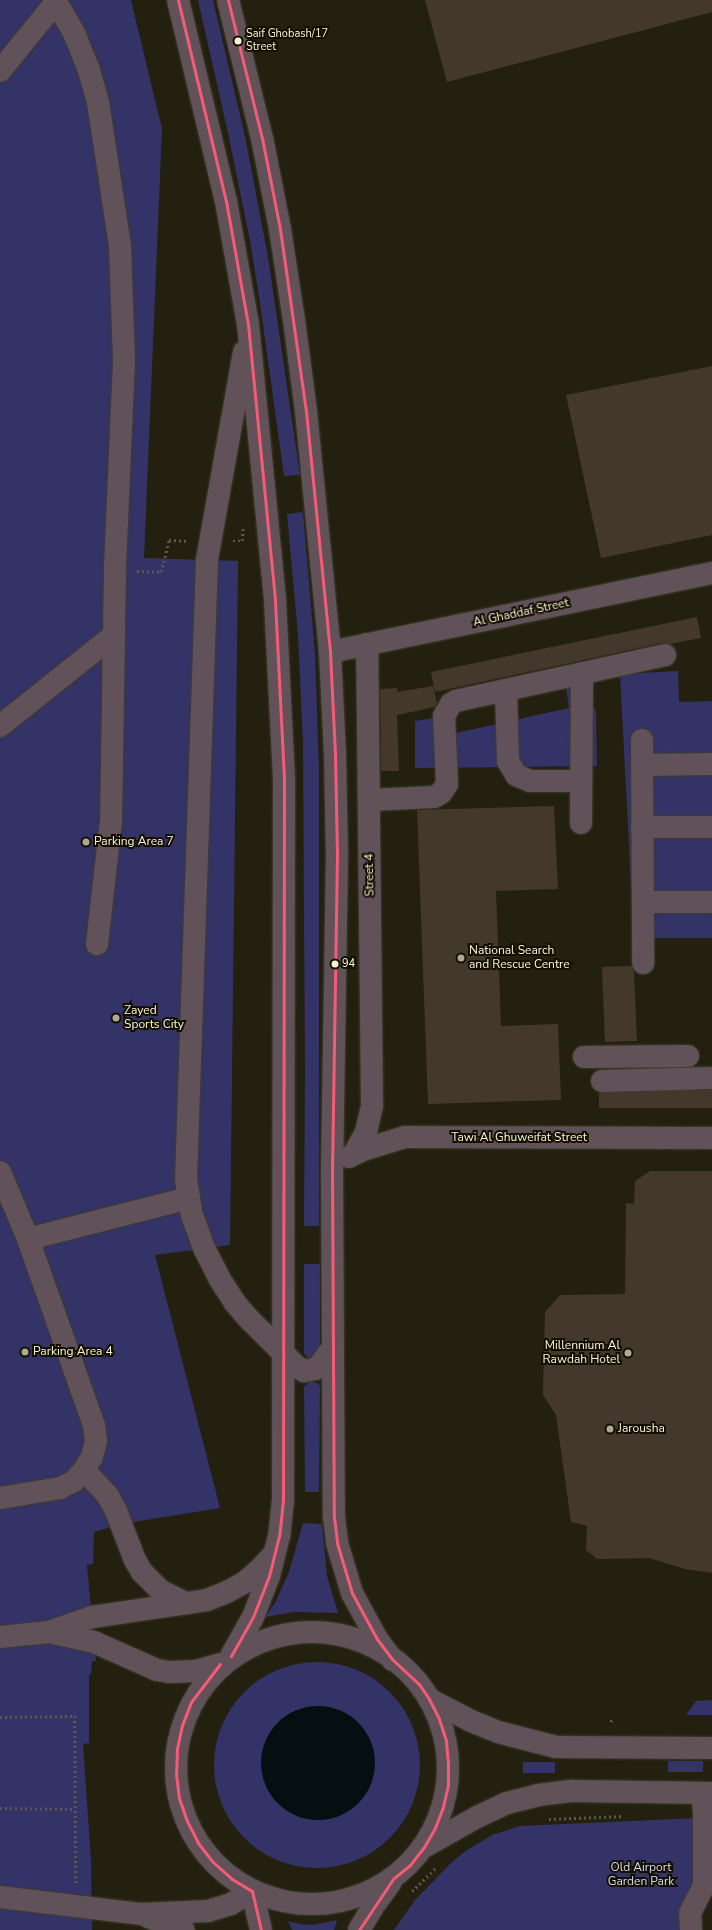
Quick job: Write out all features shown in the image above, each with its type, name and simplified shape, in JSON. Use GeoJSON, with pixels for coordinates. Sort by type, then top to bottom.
{"type":"FeatureCollection","features":[{"type":"Feature","properties":{"kind":"street"},"geometry":{"type":"LineString","coordinates":[[178,0],[226,201],[248,324],[271,548],[284,758],[284,1354],[283,1500],[275,1553],[269,1576],[253,1617],[226,1660],[204,1682],[191,1702],[182,1725],[177,1749],[176,1774],[178,1792],[187,1821],[198,1843],[213,1862],[232,1879],[252,1891],[282,1900],[305,1903],[328,1902],[373,1890],[393,1879],[410,1865],[424,1847],[435,1828],[443,1807],[448,1786],[448,1763],[446,1741],[439,1719],[429,1699],[415,1680],[393,1660],[363,1617],[352,1593],[337,1543],[334,1517],[332,1166],[337,854],[335,753],[330,652],[306,411],[280,229],[262,138],[228,0]]}},
{"type":"Feature","properties":{"kind":"street"},"geometry":{"type":"LineString","coordinates":[[0,71],[55,1],[74,33],[88,67],[98,102],[120,246],[124,361],[114,570],[111,821],[97,944]]}},
{"type":"Feature","properties":{"kind":"street"},"geometry":{"type":"LineString","coordinates":[[248,324],[206,560],[186,1161],[188,1198],[197,1232],[219,1278],[235,1303],[284,1354],[300,1369],[310,1371],[320,1365],[333,1347]]}},
{"type":"Feature","properties":{"kind":"street","name":"Al Ghaddaf Street"},"geometry":{"type":"LineString","coordinates":[[330,652],[712,573]]}},
{"type":"Feature","properties":{"kind":"street"},"geometry":{"type":"LineString","coordinates":[[0,726],[114,635]]}},
{"type":"Feature","properties":{"kind":"street","name":"Street 4"},"geometry":{"type":"LineString","coordinates":[[354,1154],[366,1132],[372,1106],[367,644]]}},
{"type":"Feature","properties":{"kind":"street"},"geometry":{"type":"LineString","coordinates":[[369,800],[434,797],[441,793],[447,784],[444,716],[446,710],[451,704],[461,699],[665,655]]}},
{"type":"Feature","properties":{"kind":"street"},"geometry":{"type":"LineString","coordinates":[[581,824],[582,673]]}},
{"type":"Feature","properties":{"kind":"street"},"geometry":{"type":"LineString","coordinates":[[506,690],[508,761],[516,775],[530,781],[582,781]]}},
{"type":"Feature","properties":{"kind":"street"},"geometry":{"type":"LineString","coordinates":[[642,740],[643,962]]}},
{"type":"Feature","properties":{"kind":"street"},"geometry":{"type":"LineString","coordinates":[[642,765],[712,764]]}},
{"type":"Feature","properties":{"kind":"street"},"geometry":{"type":"LineString","coordinates":[[642,828],[712,827]]}},
{"type":"Feature","properties":{"kind":"street"},"geometry":{"type":"LineString","coordinates":[[643,902],[712,902]]}},
{"type":"Feature","properties":{"kind":"street"},"geometry":{"type":"LineString","coordinates":[[584,1057],[688,1056]]}},
{"type":"Feature","properties":{"kind":"street"},"geometry":{"type":"LineString","coordinates":[[602,1081],[711,1078]]}},
{"type":"Feature","properties":{"kind":"street"},"geometry":{"type":"LineString","coordinates":[[372,1106],[382,1122],[405,1137]]}},
{"type":"Feature","properties":{"kind":"street","name":"Tawi Al Ghuweifat Street"},"geometry":{"type":"LineString","coordinates":[[332,1166],[354,1154],[405,1137],[712,1138]]}},
{"type":"Feature","properties":{"kind":"street"},"geometry":{"type":"LineString","coordinates":[[0,1172],[28,1239],[94,1425],[96,1441],[92,1456],[84,1470],[74,1481],[60,1488],[0,1498]]}},
{"type":"Feature","properties":{"kind":"street"},"geometry":{"type":"LineString","coordinates":[[28,1239],[188,1198]]}},
{"type":"Feature","properties":{"kind":"street"},"geometry":{"type":"LineString","coordinates":[[84,1470],[108,1496],[116,1511],[135,1560],[142,1572],[161,1591],[186,1603]]}},
{"type":"Feature","properties":{"kind":"street"},"geometry":{"type":"LineString","coordinates":[[0,1637],[49,1632],[92,1617],[207,1600],[227,1592],[256,1573],[275,1553]]}},
{"type":"Feature","properties":{"kind":"street"},"geometry":{"type":"LineString","coordinates":[[49,1632],[94,1642],[157,1670],[189,1672],[209,1669],[252,1644],[276,1636],[300,1632],[325,1633],[349,1638],[372,1647],[393,1660]]}},
{"type":"Feature","properties":{"kind":"street"},"geometry":{"type":"LineString","coordinates":[[429,1699],[471,1721],[498,1732],[556,1747],[712,1748]]}},
{"type":"Feature","properties":{"kind":"street"},"geometry":{"type":"LineString","coordinates":[[424,1847],[476,1817],[507,1803],[538,1795],[572,1791],[707,1793],[704,1812],[704,1885],[690,1912],[691,1930]]}},
{"type":"Feature","properties":{"kind":"street"},"geometry":{"type":"LineString","coordinates":[[359,1930],[372,1908],[393,1879]]}},
{"type":"Feature","properties":{"kind":"street"},"geometry":{"type":"LineString","coordinates":[[0,1897],[76,1905],[140,1914],[208,1910],[231,1904],[252,1891]]}},
{"type":"Feature","properties":{"kind":"street"},"geometry":{"type":"LineString","coordinates":[[252,1891],[261,1930]]}},
{"type":"Feature","properties":{"kind":"street"},"geometry":{"type":"LineString","coordinates":[[140,1914],[184,1930]]}},
{"type":"Feature","properties":{"kind":"path"},"geometry":{"type":"LineString","coordinates":[[0,1717],[75,1716],[76,1905]]}},
{"type":"Feature","properties":{"kind":"path"},"geometry":{"type":"LineString","coordinates":[[611,1722],[612,1718]]}},
{"type":"Feature","properties":{"kind":"path"},"geometry":{"type":"LineString","coordinates":[[0,1808],[75,1809]]}},
{"type":"Feature","properties":{"kind":"path"},"geometry":{"type":"LineString","coordinates":[[546,1818],[625,1816]]}},
{"type":"Feature","properties":{"kind":"path"},"geometry":{"type":"LineString","coordinates":[[407,1897],[438,1866]]}},
{"type":"Feature","properties":{"kind":"green space","name":"Zayed Sports City"},"geometry":{"type":"Polygon","coordinates":[[[0,0],[131,0],[162,129],[144,558],[238,561],[230,1245],[155,1255],[220,1508],[121,1524],[94,1532],[93,1564],[87,1565],[96,1661],[92,1661],[91,1674],[89,1674],[89,1743],[83,1744],[91,1860],[92,1930],[0,1930],[0,0]]]}},
{"type":"Feature","properties":{"kind":"green space"},"geometry":{"type":"Polygon","coordinates":[[[198,0],[213,0],[245,136],[268,257],[300,475],[284,476],[250,241],[228,133],[198,0]]]}},
{"type":"Feature","properties":{"kind":"green space"},"geometry":{"type":"Polygon","coordinates":[[[303,512],[315,653],[319,768],[319,1226],[304,1226],[305,1071],[303,744],[298,635],[287,514],[303,512]]]}},
{"type":"Feature","properties":{"kind":"green space"},"geometry":{"type":"Polygon","coordinates":[[[678,671],[679,702],[712,701],[712,938],[650,938],[633,922],[620,674],[678,671]]]}},
{"type":"Feature","properties":{"kind":"green space"},"geometry":{"type":"Polygon","coordinates":[[[566,688],[585,693],[596,711],[597,766],[415,768],[415,721],[441,717],[443,736],[569,708],[566,688]]]}},
{"type":"Feature","properties":{"kind":"green space"},"geometry":{"type":"Polygon","coordinates":[[[304,1264],[320,1264],[320,1352],[309,1360],[304,1353],[304,1264]]]}},
{"type":"Feature","properties":{"kind":"green space"},"geometry":{"type":"Polygon","coordinates":[[[311,1381],[319,1384],[320,1389],[319,1492],[305,1492],[304,1386],[311,1381]]]}},
{"type":"Feature","properties":{"kind":"green space"},"geometry":{"type":"Polygon","coordinates":[[[303,1523],[322,1524],[327,1576],[338,1613],[294,1612],[265,1617],[275,1603],[289,1572],[303,1523]]]}},
{"type":"Feature","properties":{"kind":"green space"},"geometry":{"type":"Polygon","coordinates":[[[317,1662],[337,1664],[366,1674],[390,1692],[408,1716],[418,1745],[420,1765],[418,1785],[408,1814],[390,1838],[366,1856],[337,1866],[317,1868],[297,1866],[268,1856],[244,1838],[226,1814],[216,1785],[214,1765],[216,1745],[226,1716],[244,1692],[268,1674],[297,1664],[317,1662]]]}},
{"type":"Feature","properties":{"kind":"green space"},"geometry":{"type":"Polygon","coordinates":[[[712,1700],[712,1715],[686,1715],[696,1701],[712,1700]]]}},
{"type":"Feature","properties":{"kind":"green space"},"geometry":{"type":"Polygon","coordinates":[[[668,1761],[703,1761],[703,1772],[668,1772],[668,1761]]]}},
{"type":"Feature","properties":{"kind":"green space"},"geometry":{"type":"Polygon","coordinates":[[[523,1762],[555,1762],[555,1773],[523,1773],[523,1762]]]}},
{"type":"Feature","properties":{"kind":"green space","name":"Old Airport Garden Park"},"geometry":{"type":"Polygon","coordinates":[[[698,1818],[702,1880],[684,1930],[394,1930],[415,1900],[450,1864],[464,1852],[492,1835],[520,1826],[698,1818]]]}},
{"type":"Feature","properties":{"kind":"green space"},"geometry":{"type":"Polygon","coordinates":[[[337,1920],[334,1930],[292,1930],[288,1921],[313,1925],[337,1920]]]}},
{"type":"Feature","properties":{"kind":"shaded area"},"geometry":{"type":"Polygon","coordinates":[[[318,1706],[329,1707],[340,1711],[350,1716],[358,1723],[365,1731],[370,1741],[374,1752],[374,1774],[370,1785],[365,1795],[358,1803],[350,1810],[340,1815],[329,1819],[318,1820],[307,1819],[296,1815],[286,1810],[278,1803],[271,1795],[266,1785],[262,1774],[261,1763],[262,1752],[266,1741],[271,1731],[278,1723],[286,1716],[296,1711],[307,1707],[318,1706]]]}},
{"type":"Feature","properties":{"kind":"building"},"geometry":{"type":"Polygon","coordinates":[[[425,0],[712,0],[712,12],[447,82],[425,0]]]}},
{"type":"Feature","properties":{"kind":"building"},"geometry":{"type":"Polygon","coordinates":[[[712,366],[712,535],[601,558],[566,395],[712,366]]]}},
{"type":"Feature","properties":{"kind":"building"},"geometry":{"type":"Polygon","coordinates":[[[697,617],[701,638],[670,644],[662,643],[435,692],[431,672],[697,617]]]}},
{"type":"Feature","properties":{"kind":"building"},"geometry":{"type":"Polygon","coordinates":[[[433,686],[437,703],[435,707],[397,715],[399,771],[381,771],[380,689],[397,688],[397,692],[433,686]]]}},
{"type":"Feature","properties":{"kind":"building","name":"National Search and Rescue Centre"},"geometry":{"type":"Polygon","coordinates":[[[554,806],[558,889],[496,891],[501,1026],[558,1024],[561,1100],[428,1104],[417,810],[554,806]]]}},
{"type":"Feature","properties":{"kind":"building"},"geometry":{"type":"Polygon","coordinates":[[[631,966],[634,971],[637,1041],[605,1042],[602,967],[631,966]]]}},
{"type":"Feature","properties":{"kind":"building"},"geometry":{"type":"Polygon","coordinates":[[[599,1090],[712,1090],[712,1108],[599,1108],[599,1090]]]}},
{"type":"Feature","properties":{"kind":"building","name":"Millennium Al Rawdah Hotel"},"geometry":{"type":"Polygon","coordinates":[[[650,1171],[712,1171],[712,1573],[685,1569],[649,1558],[597,1559],[586,1550],[587,1526],[571,1522],[556,1415],[543,1395],[545,1312],[560,1295],[625,1294],[626,1203],[634,1204],[635,1181],[650,1171]]]}},
{"type":"Feature","properties":{"kind":"transit line"},"geometry":{"type":"LineString","coordinates":[[178,0],[226,201],[248,324],[275,601],[284,780],[283,1500],[279,1536],[269,1576],[253,1617],[231,1656]]}},
{"type":"Feature","properties":{"kind":"transit line"},"geometry":{"type":"LineString","coordinates":[[228,0],[262,138],[280,229],[306,411],[330,652],[335,753],[337,854],[332,1166],[334,1517],[337,1543],[352,1593],[377,1639],[393,1660],[419,1684],[429,1699],[439,1719],[446,1741],[448,1763],[448,1785],[443,1807],[435,1828],[424,1847],[410,1865],[393,1879],[359,1930]]}},
{"type":"Feature","properties":{"kind":"transit line"},"geometry":{"type":"LineString","coordinates":[[220,1664],[191,1702],[182,1725],[177,1749],[176,1774],[179,1798],[187,1821],[198,1843],[213,1862],[232,1879],[252,1891],[261,1930]]}},
{"type":"Feature","properties":{"kind":"place","name":"Saif Ghobash/17 Street"},"geometry":{"type":"Point","coordinates":[238,41]}},
{"type":"Feature","properties":{"kind":"place","name":"Parking Area 7"},"geometry":{"type":"Point","coordinates":[86,842]}},
{"type":"Feature","properties":{"kind":"place","name":"National Search and Rescue Centre"},"geometry":{"type":"Point","coordinates":[461,958]}},
{"type":"Feature","properties":{"kind":"place","name":"94"},"geometry":{"type":"Point","coordinates":[335,964]}},
{"type":"Feature","properties":{"kind":"place","name":"Zayed Sports City"},"geometry":{"type":"Point","coordinates":[116,1018]}},
{"type":"Feature","properties":{"kind":"place","name":"Parking Area 4"},"geometry":{"type":"Point","coordinates":[25,1352]}},
{"type":"Feature","properties":{"kind":"place","name":"Millennium Al Rawdah Hotel"},"geometry":{"type":"Point","coordinates":[628,1353]}},
{"type":"Feature","properties":{"kind":"place","name":"Jarousha"},"geometry":{"type":"Point","coordinates":[610,1429]}}]}
